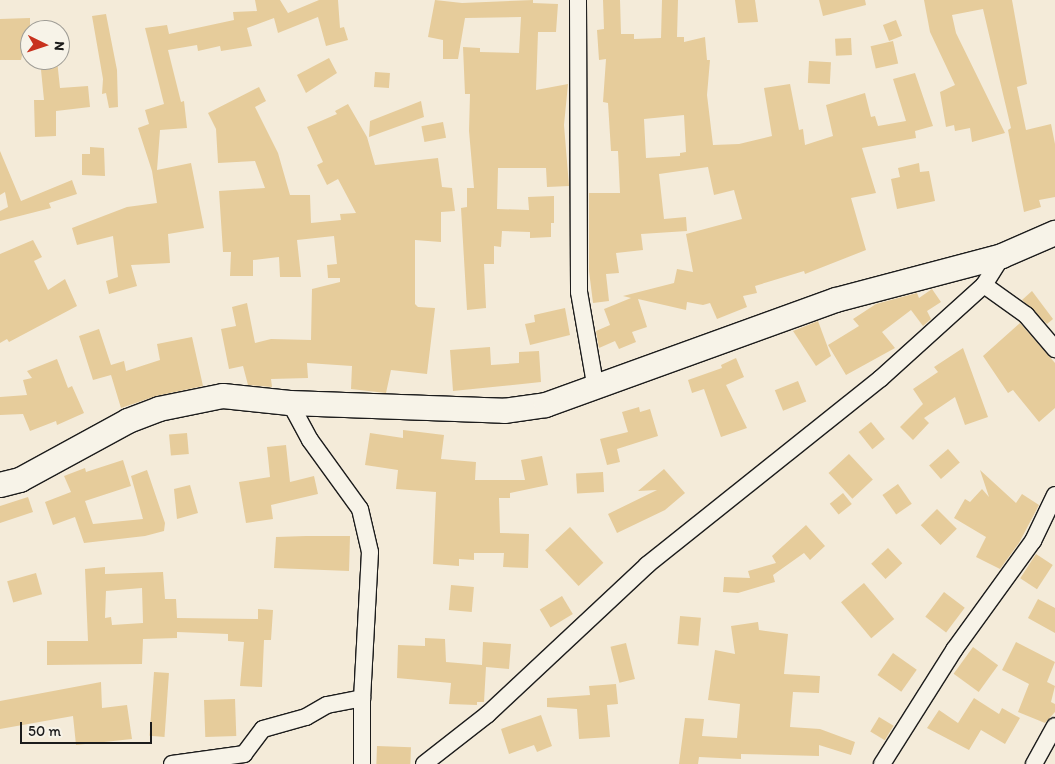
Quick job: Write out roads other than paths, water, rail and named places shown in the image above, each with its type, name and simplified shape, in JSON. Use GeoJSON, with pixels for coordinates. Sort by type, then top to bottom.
{"type":"FeatureCollection","features":[{"type":"Feature","properties":{"kind":"main road"},"geometry":{"type":"LineString","coordinates":[[0,485],[20,480],[128,421],[159,409],[223,396],[290,403],[504,411],[546,405],[595,384],[836,300],[1002,256],[1055,233]]}},
{"type":"Feature","properties":{"kind":"street"},"geometry":{"type":"LineString","coordinates":[[578,0],[579,292],[595,384]]}},
{"type":"Feature","properties":{"kind":"street"},"geometry":{"type":"LineString","coordinates":[[424,764],[488,714],[647,565],[880,379],[984,285],[1002,256]]}},
{"type":"Feature","properties":{"kind":"street"},"geometry":{"type":"LineString","coordinates":[[984,285],[1026,315],[1055,349]]}},
{"type":"Feature","properties":{"kind":"street"},"geometry":{"type":"LineString","coordinates":[[290,403],[310,440],[360,509],[370,552],[362,698],[362,764]]}},
{"type":"Feature","properties":{"kind":"street"},"geometry":{"type":"LineString","coordinates":[[882,764],[954,650],[1033,542],[1055,495]]}},
{"type":"Feature","properties":{"kind":"street"},"geometry":{"type":"LineString","coordinates":[[172,764],[244,754],[263,729],[306,717],[327,705],[362,698]]}},
{"type":"Feature","properties":{"kind":"street"},"geometry":{"type":"LineString","coordinates":[[1034,764],[1055,726]]}}]}
